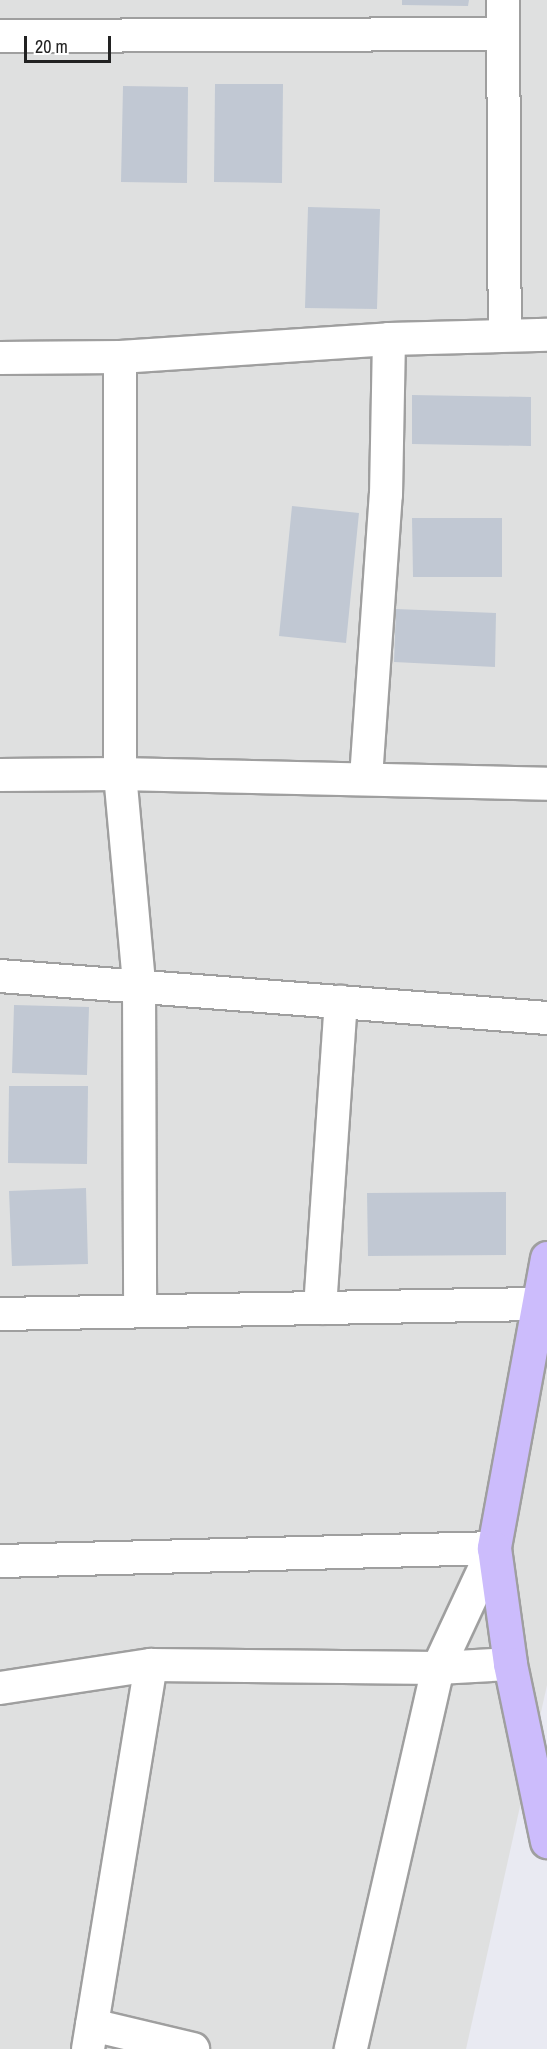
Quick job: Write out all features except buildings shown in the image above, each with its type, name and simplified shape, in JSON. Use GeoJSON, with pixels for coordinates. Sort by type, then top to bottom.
{"type":"FeatureCollection","features":[{"type":"Feature","properties":{"kind":"street"},"geometry":{"type":"LineString","coordinates":[[503,0],[501,34],[505,335]]}},
{"type":"Feature","properties":{"kind":"street"},"geometry":{"type":"LineString","coordinates":[[0,36],[501,34]]}},
{"type":"Feature","properties":{"kind":"street"},"geometry":{"type":"LineString","coordinates":[[0,358],[120,357],[388,339],[547,335]]}},
{"type":"Feature","properties":{"kind":"street"},"geometry":{"type":"LineString","coordinates":[[366,778],[386,495],[388,339]]}},
{"type":"Feature","properties":{"kind":"street"},"geometry":{"type":"LineString","coordinates":[[120,357],[120,774],[139,984],[141,1311]]}},
{"type":"Feature","properties":{"kind":"street"},"geometry":{"type":"LineString","coordinates":[[0,775],[120,774],[366,778],[547,784]]}},
{"type":"Feature","properties":{"kind":"street"},"geometry":{"type":"LineString","coordinates":[[0,976],[139,984],[547,1018]]}},
{"type":"Feature","properties":{"kind":"street"},"geometry":{"type":"LineString","coordinates":[[320,1308],[341,1002]]}},
{"type":"Feature","properties":{"kind":"street"},"geometry":{"type":"LineString","coordinates":[[351,2049],[438,1668],[494,1548],[536,1304],[547,1258]]}},
{"type":"Feature","properties":{"kind":"street"},"geometry":{"type":"LineString","coordinates":[[0,1314],[536,1304]]}},
{"type":"Feature","properties":{"kind":"street"},"geometry":{"type":"LineString","coordinates":[[0,1561],[494,1548]]}},
{"type":"Feature","properties":{"kind":"street"},"geometry":{"type":"LineString","coordinates":[[494,1548],[510,1664],[542,1794],[547,1841]]}},
{"type":"Feature","properties":{"kind":"street"},"geometry":{"type":"LineString","coordinates":[[0,1688],[151,1665],[438,1668],[510,1664]]}},
{"type":"Feature","properties":{"kind":"street"},"geometry":{"type":"LineString","coordinates":[[151,1665],[90,2037],[193,2049]]}},
{"type":"Feature","properties":{"kind":"shaded area"},"geometry":{"type":"Polygon","coordinates":[[[0,0],[547,0],[547,1685],[466,2049],[0,2049],[0,0]]]}}]}
